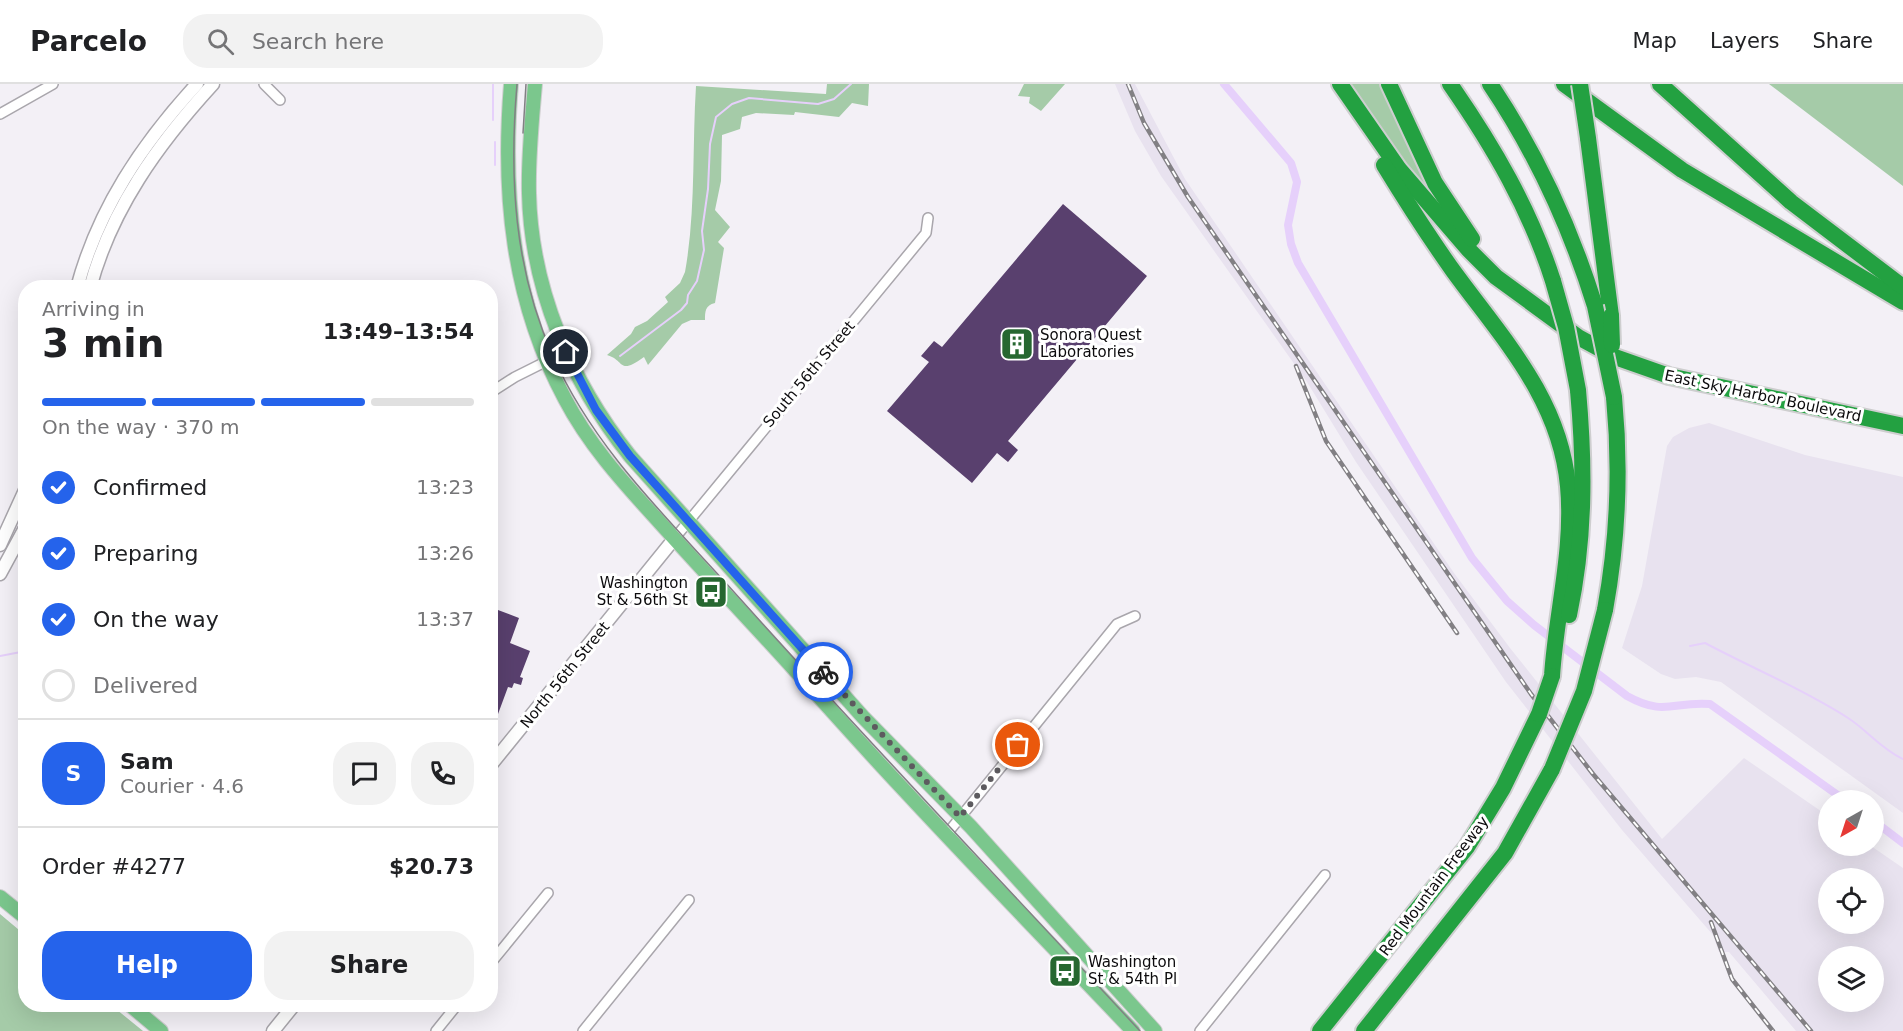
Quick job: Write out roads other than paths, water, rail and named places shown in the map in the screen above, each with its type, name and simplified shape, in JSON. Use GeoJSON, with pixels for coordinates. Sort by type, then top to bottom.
{"type":"FeatureCollection","features":[{"type":"Feature","properties":{"kind":"highway"},"geometry":{"type":"LineString","coordinates":[[1338,84],[1399,169],[1440,219],[1496,277],[1532,304]]}},
{"type":"Feature","properties":{"kind":"highway"},"geometry":{"type":"LineString","coordinates":[[1338,84],[1421,225],[1524,365],[1549,411],[1564,458],[1568,491],[1566,601]]}},
{"type":"Feature","properties":{"kind":"highway"},"geometry":{"type":"LineString","coordinates":[[1389,84],[1428,169],[1450,209],[1487,257],[1532,304]]}},
{"type":"Feature","properties":{"kind":"highway","name":"Red Mountain Freeway"},"geometry":{"type":"LineString","coordinates":[[1321,1029],[1467,846],[1503,788],[1529,737],[1552,676],[1566,601],[1579,557],[1584,490],[1578,390],[1566,327],[1538,237],[1512,182],[1450,84]]}},
{"type":"Feature","properties":{"kind":"highway"},"geometry":{"type":"LineString","coordinates":[[1490,84],[1519,129],[1546,178],[1572,237],[1595,306],[1614,397]]}},
{"type":"Feature","properties":{"kind":"highway"},"geometry":{"type":"LineString","coordinates":[[1564,84],[1623,130],[1682,170],[1903,302]]}},
{"type":"Feature","properties":{"kind":"highway"},"geometry":{"type":"LineString","coordinates":[[1364,1031],[1497,864],[1534,805],[1552,769],[1584,691],[1605,610],[1614,556],[1618,501],[1611,316],[1580,84]]}},
{"type":"Feature","properties":{"kind":"highway"},"geometry":{"type":"LineString","coordinates":[[1660,84],[1791,202],[1903,287]]}},
{"type":"Feature","properties":{"kind":"highway","name":"East Sky Harbor Boulevard"},"geometry":{"type":"LineString","coordinates":[[1532,304],[1590,345],[1662,374],[1903,426]]}},
{"type":"Feature","properties":{"kind":"main road"},"geometry":{"type":"LineString","coordinates":[[79,280],[90,243],[114,193],[151,140],[197,84]]}},
{"type":"Feature","properties":{"kind":"main road"},"geometry":{"type":"LineString","coordinates":[[92,280],[105,240],[127,195],[153,157],[213,84]]}},
{"type":"Feature","properties":{"kind":"main road"},"geometry":{"type":"LineString","coordinates":[[511,84],[507,165],[512,237],[523,291],[547,361],[571,410],[600,454],[682,529],[960,817],[1155,1031]]}},
{"type":"Feature","properties":{"kind":"main road"},"geometry":{"type":"LineString","coordinates":[[535,84],[529,195],[538,267],[553,321],[582,385],[609,429],[682,529],[946,835],[1132,1031]]}},
{"type":"Feature","properties":{"kind":"main road"},"geometry":{"type":"LineString","coordinates":[[3,540],[18,506]]}},
{"type":"Feature","properties":{"kind":"main road","name":"North 56th Street"},"geometry":{"type":"LineString","coordinates":[[498,756],[682,529]]}},
{"type":"Feature","properties":{"kind":"main road"},"geometry":{"type":"LineString","coordinates":[[0,574],[18,549]]}},
{"type":"Feature","properties":{"kind":"main road"},"geometry":{"type":"LineString","coordinates":[[0,897],[18,912]]}},
{"type":"Feature","properties":{"kind":"main road"},"geometry":{"type":"LineString","coordinates":[[138,1012],[161,1031]]}},
{"type":"Feature","properties":{"kind":"main road"},"geometry":{"type":"LineString","coordinates":[[273,1031],[288,1012]]}},
{"type":"Feature","properties":{"kind":"street"},"geometry":{"type":"LineString","coordinates":[[0,114],[53,84]]}},
{"type":"Feature","properties":{"kind":"street"},"geometry":{"type":"LineString","coordinates":[[264,84],[280,100]]}},
{"type":"Feature","properties":{"kind":"street","name":"South 56th Street"},"geometry":{"type":"LineString","coordinates":[[682,529],[926,233],[928,218]]}},
{"type":"Feature","properties":{"kind":"street"},"geometry":{"type":"LineString","coordinates":[[498,389],[547,361]]}},
{"type":"Feature","properties":{"kind":"street"},"geometry":{"type":"LineString","coordinates":[[3,540],[18,542]]}},
{"type":"Feature","properties":{"kind":"street"},"geometry":{"type":"LineString","coordinates":[[946,835],[1117,624],[1135,616]]}},
{"type":"Feature","properties":{"kind":"street"},"geometry":{"type":"LineString","coordinates":[[1200,1031],[1325,875]]}},
{"type":"Feature","properties":{"kind":"street"},"geometry":{"type":"LineString","coordinates":[[498,954],[549,893]]}},
{"type":"Feature","properties":{"kind":"street"},"geometry":{"type":"LineString","coordinates":[[583,1031],[689,900]]}},
{"type":"Feature","properties":{"kind":"street"},"geometry":{"type":"LineString","coordinates":[[436,1031],[451,1012]]}},
{"type":"Feature","properties":{"kind":"waterway"},"geometry":{"type":"LineString","coordinates":[[493,84],[493,120]]}},
{"type":"Feature","properties":{"kind":"waterway"},"geometry":{"type":"LineString","coordinates":[[620,356],[681,310],[687,303],[688,295],[697,281],[704,250],[702,231],[708,189],[710,144],[716,117],[732,104],[749,98],[818,104],[834,99],[851,84]]}},
{"type":"Feature","properties":{"kind":"waterway"},"geometry":{"type":"LineString","coordinates":[[1224,84],[1291,163],[1297,182],[1288,225],[1291,244],[1298,263],[1472,558],[1507,601],[1534,625],[1627,696],[1651,706],[1660,707],[1710,704],[1831,790]]}},
{"type":"Feature","properties":{"kind":"waterway"},"geometry":{"type":"LineString","coordinates":[[495,142],[495,165]]}},
{"type":"Feature","properties":{"kind":"waterway"},"geometry":{"type":"LineString","coordinates":[[1690,646],[1705,643],[1813,698],[1848,718],[1903,759]]}},
{"type":"Feature","properties":{"kind":"waterway"},"geometry":{"type":"LineString","coordinates":[[0,656],[18,653]]}},
{"type":"Feature","properties":{"kind":"waterway"},"geometry":{"type":"LineString","coordinates":[[1884,829],[1903,843]]}},
{"type":"Feature","properties":{"kind":"tram line"},"geometry":{"type":"LineString","coordinates":[[517,84],[514,154],[517,223],[522,256],[540,323],[553,356],[570,391],[591,424],[614,456],[664,516],[1140,1031]]}},
{"type":"Feature","properties":{"kind":"tram line"},"geometry":{"type":"LineString","coordinates":[[523,133],[526,84]]}},
{"type":"Feature","properties":{"kind":"railway"},"geometry":{"type":"LineString","coordinates":[[1128,84],[1144,123],[1188,197],[1531,694],[1593,774],[1811,1031]]}},
{"type":"Feature","properties":{"kind":"railway"},"geometry":{"type":"LineString","coordinates":[[1296,366],[1326,441],[1457,633]]}},
{"type":"Feature","properties":{"kind":"railway"},"geometry":{"type":"LineString","coordinates":[[1711,922],[1732,979],[1773,1031]]}},
{"type":"Feature","properties":{"kind":"place","name":"Sonora Quest Laboratories"},"geometry":{"type":"Point","coordinates":[1017,344]}},
{"type":"Feature","properties":{"kind":"place","name":"Washington St & 56th St"},"geometry":{"type":"Point","coordinates":[711,592]}},
{"type":"Feature","properties":{"kind":"place","name":"Washington St & 54th Pl"},"geometry":{"type":"Point","coordinates":[1065,971]}}]}
